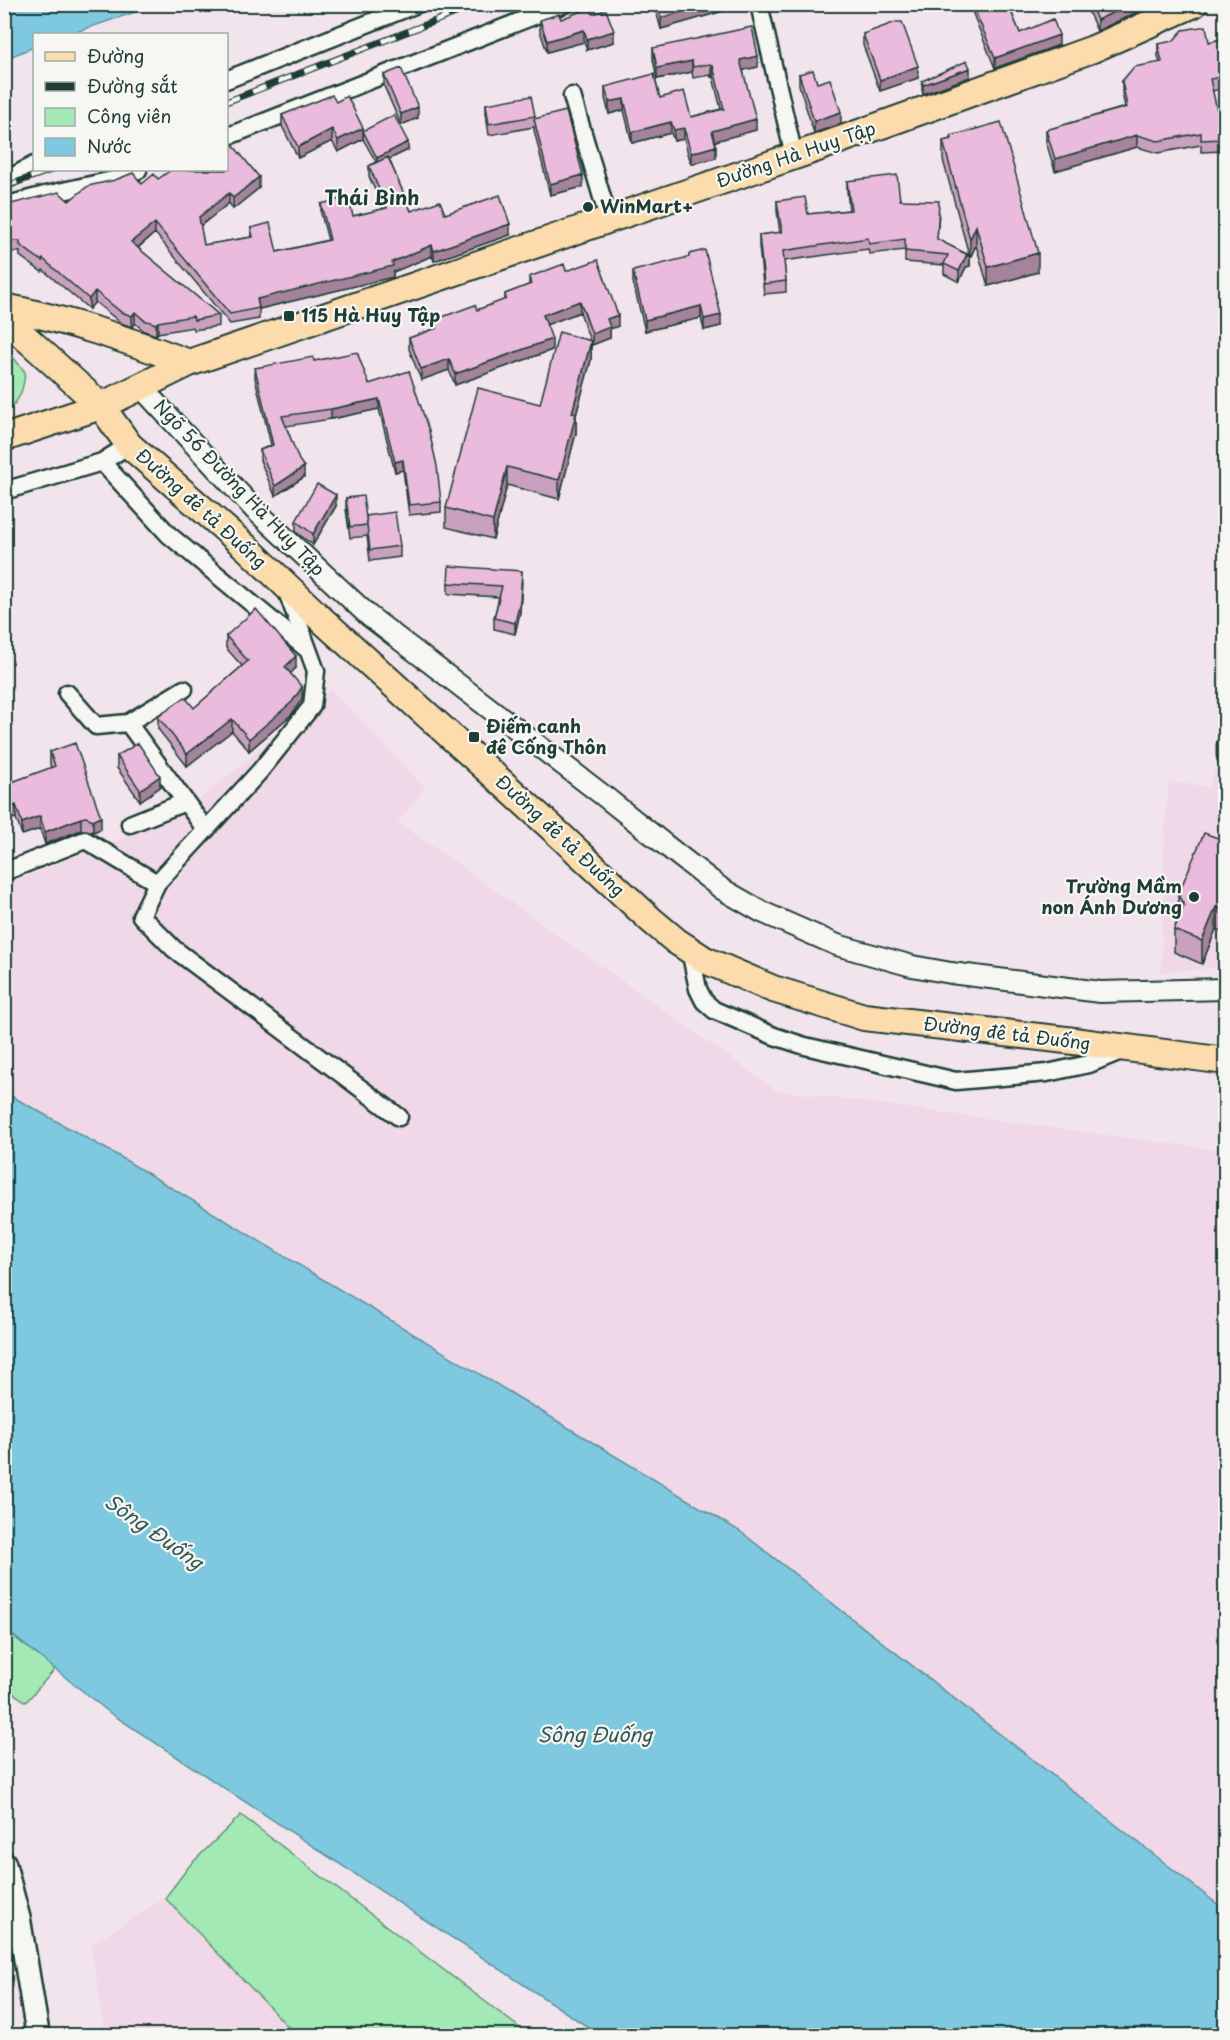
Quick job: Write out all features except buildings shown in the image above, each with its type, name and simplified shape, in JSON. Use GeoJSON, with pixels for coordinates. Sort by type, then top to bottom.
{"type":"FeatureCollection","features":[{"type":"Feature","properties":{"kind":"main road","name":"Đường Hà Huy Tập"},"geometry":{"type":"LineString","coordinates":[[4,438],[101,406],[189,363],[609,221],[1093,49],[1194,4]]}},
{"type":"Feature","properties":{"kind":"main road"},"geometry":{"type":"LineString","coordinates":[[4,307],[47,316],[120,337],[189,363]]}},
{"type":"Feature","properties":{"kind":"main road","name":"Đường đê tả Đuống"},"geometry":{"type":"LineString","coordinates":[[4,318],[101,406],[129,445],[248,549],[651,920],[705,960],[773,989],[864,1017],[1226,1061]]}},
{"type":"Feature","properties":{"kind":"main road"},"geometry":{"type":"LineString","coordinates":[[4,1863],[20,1920],[38,2036]]}},
{"type":"Feature","properties":{"kind":"street"},"geometry":{"type":"LineString","coordinates":[[228,79],[417,4]]}},
{"type":"Feature","properties":{"kind":"street"},"geometry":{"type":"LineString","coordinates":[[228,136],[564,4]]}},
{"type":"Feature","properties":{"kind":"street"},"geometry":{"type":"LineString","coordinates":[[759,4],[794,156]]}},
{"type":"Feature","properties":{"kind":"street"},"geometry":{"type":"LineString","coordinates":[[572,96],[609,221]]}},
{"type":"Feature","properties":{"kind":"street"},"geometry":{"type":"LineString","coordinates":[[4,181],[33,166]]}},
{"type":"Feature","properties":{"kind":"street"},"geometry":{"type":"LineString","coordinates":[[4,206],[113,180],[136,171]]}},
{"type":"Feature","properties":{"kind":"street","name":"Ngõ 56 Đường Hà Huy Tập"},"geometry":{"type":"LineString","coordinates":[[140,387],[255,510],[369,616],[723,889],[762,912],[837,945],[912,966],[951,973],[1100,992],[1226,988]]}},
{"type":"Feature","properties":{"kind":"street"},"geometry":{"type":"LineString","coordinates":[[4,491],[102,462],[129,445]]}},
{"type":"Feature","properties":{"kind":"street"},"geometry":{"type":"LineString","coordinates":[[102,462],[169,535],[309,650]]}},
{"type":"Feature","properties":{"kind":"street"},"geometry":{"type":"LineString","coordinates":[[284,583],[316,671],[312,706],[260,771],[157,883],[141,916],[174,949],[399,1117]]}},
{"type":"Feature","properties":{"kind":"street"},"geometry":{"type":"LineString","coordinates":[[67,693],[96,726],[128,723],[184,689]]}},
{"type":"Feature","properties":{"kind":"street"},"geometry":{"type":"LineString","coordinates":[[128,723],[206,830]]}},
{"type":"Feature","properties":{"kind":"street"},"geometry":{"type":"LineString","coordinates":[[1226,745],[1226,756]]}},
{"type":"Feature","properties":{"kind":"street"},"geometry":{"type":"LineString","coordinates":[[130,824],[185,802]]}},
{"type":"Feature","properties":{"kind":"street"},"geometry":{"type":"LineString","coordinates":[[4,872],[85,840],[157,883]]}},
{"type":"Feature","properties":{"kind":"street"},"geometry":{"type":"LineString","coordinates":[[690,950],[698,989],[704,1001],[714,1010],[774,1036],[805,1046],[956,1081],[1047,1073],[1089,1064],[1128,1048]]}},
{"type":"Feature","properties":{"kind":"shaded area"},"geometry":{"type":"Polygon","coordinates":[[[331,689],[425,788],[398,822],[776,1090],[1210,1149],[1225,1148],[1225,1910],[741,1532],[117,1155],[5,1092],[5,885],[181,815],[331,689]]]}},
{"type":"Feature","properties":{"kind":"shaded area","name":"Trường Mầm non Ánh Dương"},"geometry":{"type":"Polygon","coordinates":[[[1214,769],[1225,775],[1225,967],[1161,972],[1165,827],[1169,782],[1210,787],[1214,769]]]}},
{"type":"Feature","properties":{"kind":"shaded area"},"geometry":{"type":"Polygon","coordinates":[[[165,1898],[296,2035],[105,2035],[91,1944],[165,1898]]]}},
{"type":"Feature","properties":{"kind":"green space"},"geometry":{"type":"Polygon","coordinates":[[[5,350],[25,372],[18,400],[5,411],[5,350]]]}},
{"type":"Feature","properties":{"kind":"green space"},"geometry":{"type":"Polygon","coordinates":[[[4,1629],[55,1669],[26,1702],[5,1687],[4,1629]]]}},
{"type":"Feature","properties":{"kind":"green space"},"geometry":{"type":"Polygon","coordinates":[[[241,1815],[529,2035],[296,2035],[165,1898],[190,1865],[241,1815]]]}},
{"type":"Feature","properties":{"kind":"water"},"geometry":{"type":"Polygon","coordinates":[[[5,4],[156,4],[73,33],[33,33],[33,47],[5,59],[5,4]]]}},
{"type":"Feature","properties":{"kind":"water","name":"Sông Đuống"},"geometry":{"type":"Polygon","coordinates":[[[4,1092],[117,1155],[741,1532],[1225,1910],[1225,2035],[600,2035],[110,1713],[5,1629],[4,1092]]]}},
{"type":"Feature","properties":{"kind":"railway"},"geometry":{"type":"LineString","coordinates":[[228,101],[479,4]]}},
{"type":"Feature","properties":{"kind":"railway"},"geometry":{"type":"LineString","coordinates":[[4,187],[48,171]]}},
{"type":"Feature","properties":{"kind":"place","name":"WinMart+"},"geometry":{"type":"Point","coordinates":[588,207]}},
{"type":"Feature","properties":{"kind":"place","name":"115 Hà Huy Tập"},"geometry":{"type":"Point","coordinates":[289,316]}},
{"type":"Feature","properties":{"kind":"place","name":"Điếm canh đê Cống Thôn"},"geometry":{"type":"Point","coordinates":[474,737]}},
{"type":"Feature","properties":{"kind":"place","name":"Trường Mầm non Ánh Dương"},"geometry":{"type":"Point","coordinates":[1194,897]}},
{"type":"Feature","properties":{"kind":"district","name":"Thái Bình"},"geometry":{"type":"Point","coordinates":[372,198]}}]}
